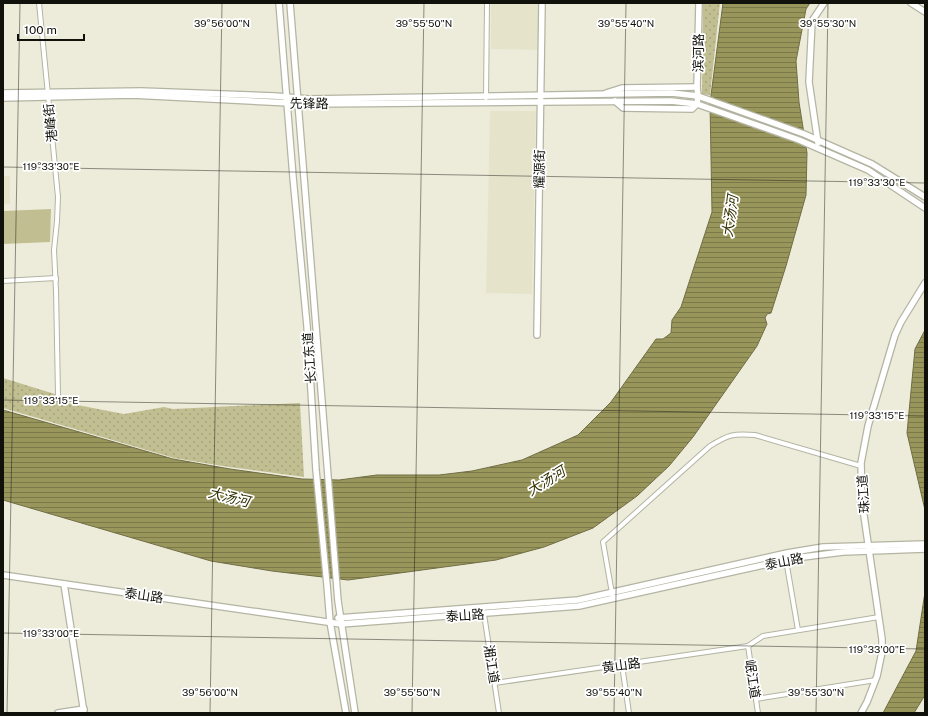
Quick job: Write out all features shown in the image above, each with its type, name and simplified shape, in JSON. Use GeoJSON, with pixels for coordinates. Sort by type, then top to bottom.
{"type":"FeatureCollection","features":[{"type":"Feature","properties":{"kind":"street","name":"港峰街"},"geometry":{"type":"LineString","coordinates":[[39,3],[58,197],[54,250],[56,278],[58,395]]}},
{"type":"Feature","properties":{"kind":"street","name":"长江东道"},"geometry":{"type":"LineString","coordinates":[[279,3],[307,326],[316,470],[330,622],[346,713]]}},
{"type":"Feature","properties":{"kind":"street","name":"长江东道"},"geometry":{"type":"LineString","coordinates":[[290,3],[337,585],[340,617],[354,713]]}},
{"type":"Feature","properties":{"kind":"street"},"geometry":{"type":"LineString","coordinates":[[487,3],[486,99],[540,95],[672,93],[698,96],[818,140],[872,164],[925,197]]}},
{"type":"Feature","properties":{"kind":"street","name":"耀源街"},"geometry":{"type":"LineString","coordinates":[[537,335],[542,3]]}},
{"type":"Feature","properties":{"kind":"street","name":"滨河路"},"geometry":{"type":"LineString","coordinates":[[697,104],[699,3]]}},
{"type":"Feature","properties":{"kind":"street"},"geometry":{"type":"LineString","coordinates":[[819,149],[809,82],[812,21],[824,3]]}},
{"type":"Feature","properties":{"kind":"street"},"geometry":{"type":"LineString","coordinates":[[911,3],[925,12]]}},
{"type":"Feature","properties":{"kind":"street"},"geometry":{"type":"LineString","coordinates":[[600,95],[622,88],[697,87]]}},
{"type":"Feature","properties":{"kind":"street"},"geometry":{"type":"LineString","coordinates":[[3,93],[47,94]]}},
{"type":"Feature","properties":{"kind":"street","name":"先锋路"},"geometry":{"type":"LineString","coordinates":[[3,98],[47,94],[299,101],[486,99],[540,101],[671,101],[697,104],[799,140],[868,170],[925,208]]}},
{"type":"Feature","properties":{"kind":"street"},"geometry":{"type":"LineString","coordinates":[[3,281],[56,278]]}},
{"type":"Feature","properties":{"kind":"street","name":"珠江道"},"geometry":{"type":"LineString","coordinates":[[861,713],[876,680],[882,652],[879,617],[862,502],[861,466],[868,426],[890,348],[901,322],[925,283]]}},
{"type":"Feature","properties":{"kind":"street"},"geometry":{"type":"LineString","coordinates":[[613,596],[603,542],[710,446],[726,437],[740,433],[755,435],[861,466]]}},
{"type":"Feature","properties":{"kind":"street"},"geometry":{"type":"LineString","coordinates":[[330,622],[340,617],[562,602],[613,596],[787,553],[823,547],[868,548],[925,544]]}},
{"type":"Feature","properties":{"kind":"street","name":"泰山路"},"geometry":{"type":"LineString","coordinates":[[3,575],[341,624],[579,606],[613,596],[786,560],[868,548],[923,550]]}},
{"type":"Feature","properties":{"kind":"street"},"geometry":{"type":"LineString","coordinates":[[786,560],[798,630]]}},
{"type":"Feature","properties":{"kind":"street"},"geometry":{"type":"LineString","coordinates":[[58,713],[84,711],[64,584]]}},
{"type":"Feature","properties":{"kind":"street","name":"湘江道"},"geometry":{"type":"LineString","coordinates":[[484,614],[499,713]]}},
{"type":"Feature","properties":{"kind":"street"},"geometry":{"type":"LineString","coordinates":[[748,646],[763,636],[879,617]]}},
{"type":"Feature","properties":{"kind":"street","name":"黄山路"},"geometry":{"type":"LineString","coordinates":[[495,683],[748,646]]}},
{"type":"Feature","properties":{"kind":"street","name":"岷江道"},"geometry":{"type":"LineString","coordinates":[[748,646],[758,713]]}},
{"type":"Feature","properties":{"kind":"street"},"geometry":{"type":"LineString","coordinates":[[622,665],[629,713]]}},
{"type":"Feature","properties":{"kind":"street"},"geometry":{"type":"LineString","coordinates":[[756,698],[876,680]]}},
{"type":"Feature","properties":{"kind":"shaded area"},"geometry":{"type":"Polygon","coordinates":[[[491,3],[540,3],[539,50],[491,49],[491,3]]]}},
{"type":"Feature","properties":{"kind":"shaded area"},"geometry":{"type":"Polygon","coordinates":[[[703,3],[720,3],[710,95],[702,94],[703,3]]]}},
{"type":"Feature","properties":{"kind":"shaded area"},"geometry":{"type":"Polygon","coordinates":[[[490,111],[536,111],[532,294],[486,293],[490,111]]]}},
{"type":"Feature","properties":{"kind":"shaded area"},"geometry":{"type":"Polygon","coordinates":[[[3,176],[10,176],[10,204],[3,204],[3,176]]]}},
{"type":"Feature","properties":{"kind":"shaded area"},"geometry":{"type":"Polygon","coordinates":[[[51,209],[50,242],[3,244],[3,211],[51,209]]]}},
{"type":"Feature","properties":{"kind":"shaded area"},"geometry":{"type":"Polygon","coordinates":[[[3,378],[58,395],[67,403],[124,414],[164,407],[173,409],[300,403],[304,477],[174,458],[3,408],[3,378]]]}},
{"type":"Feature","properties":{"kind":"water","name":"大汤河"},"geometry":{"type":"Polygon","coordinates":[[[723,3],[810,3],[806,9],[796,61],[799,102],[807,153],[806,195],[771,313],[767,314],[765,318],[767,324],[757,346],[693,437],[669,466],[637,496],[593,528],[544,547],[496,560],[348,580],[272,571],[211,561],[3,500],[3,410],[173,459],[302,479],[339,480],[377,475],[439,475],[472,471],[522,460],[578,435],[611,402],[656,339],[663,339],[671,333],[672,320],[681,307],[712,212],[710,103],[723,3]]]}},
{"type":"Feature","properties":{"kind":"water"},"geometry":{"type":"Polygon","coordinates":[[[925,330],[925,510],[907,433],[915,349],[925,330]]]}},
{"type":"Feature","properties":{"kind":"water"},"geometry":{"type":"Polygon","coordinates":[[[925,592],[925,695],[914,713],[883,713],[916,651],[925,592]]]}}]}
